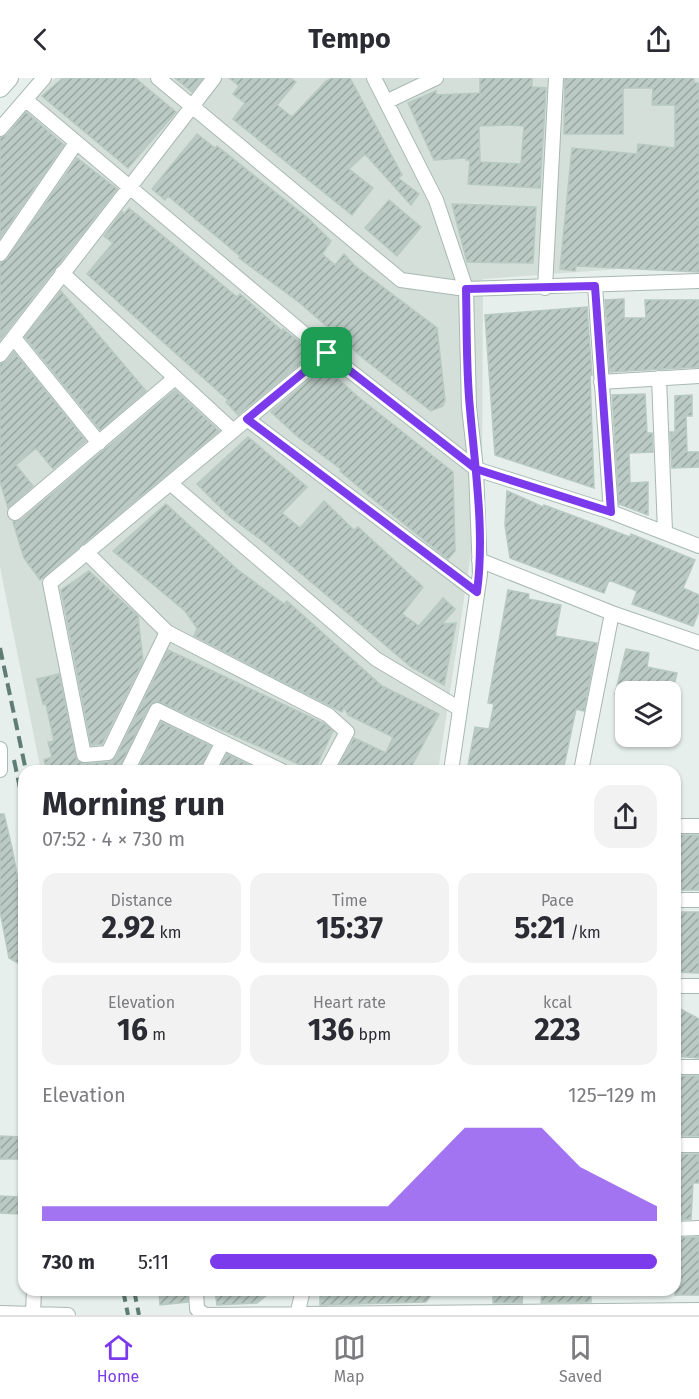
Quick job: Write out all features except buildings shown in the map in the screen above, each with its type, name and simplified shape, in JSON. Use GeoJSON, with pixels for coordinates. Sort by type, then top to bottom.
{"type":"FeatureCollection","features":[{"type":"Feature","properties":{"kind":"street"},"geometry":{"type":"LineString","coordinates":[[0,88],[9,78]]}},
{"type":"Feature","properties":{"kind":"street"},"geometry":{"type":"LineString","coordinates":[[0,129],[44,78]]}},
{"type":"Feature","properties":{"kind":"street"},"geometry":{"type":"LineString","coordinates":[[158,78],[190,107],[401,280],[466,289],[699,281]]}},
{"type":"Feature","properties":{"kind":"street"},"geometry":{"type":"LineString","coordinates":[[0,355],[214,78]]}},
{"type":"Feature","properties":{"kind":"street"},"geometry":{"type":"LineString","coordinates":[[374,78],[388,101],[436,200],[466,289],[469,406],[476,469],[479,560],[477,592],[452,765]]}},
{"type":"Feature","properties":{"kind":"street"},"geometry":{"type":"LineString","coordinates":[[388,101],[436,78]]}},
{"type":"Feature","properties":{"kind":"street"},"geometry":{"type":"LineString","coordinates":[[545,288],[556,78]]}},
{"type":"Feature","properties":{"kind":"street"},"geometry":{"type":"LineString","coordinates":[[27,100],[327,353],[476,469],[611,512],[699,546]]}},
{"type":"Feature","properties":{"kind":"street"},"geometry":{"type":"LineString","coordinates":[[0,254],[76,143]]}},
{"type":"Feature","properties":{"kind":"street"},"geometry":{"type":"LineString","coordinates":[[62,273],[232,431]]}},
{"type":"Feature","properties":{"kind":"street"},"geometry":{"type":"LineString","coordinates":[[595,286],[611,512]]}},
{"type":"Feature","properties":{"kind":"street"},"geometry":{"type":"LineString","coordinates":[[14,338],[99,443]]}},
{"type":"Feature","properties":{"kind":"street"},"geometry":{"type":"LineString","coordinates":[[167,632],[108,753],[84,755],[50,583],[327,353]]}},
{"type":"Feature","properties":{"kind":"street"},"geometry":{"type":"LineString","coordinates":[[601,382],[699,376]]}},
{"type":"Feature","properties":{"kind":"street"},"geometry":{"type":"LineString","coordinates":[[15,513],[175,378]]}},
{"type":"Feature","properties":{"kind":"street"},"geometry":{"type":"LineString","coordinates":[[659,378],[665,531]]}},
{"type":"Feature","properties":{"kind":"street"},"geometry":{"type":"LineString","coordinates":[[247,419],[477,592]]}},
{"type":"Feature","properties":{"kind":"street"},"geometry":{"type":"LineString","coordinates":[[170,483],[376,659],[460,709]]}},
{"type":"Feature","properties":{"kind":"street"},"geometry":{"type":"LineString","coordinates":[[86,552],[167,632],[328,715],[348,732],[329,765]]}},
{"type":"Feature","properties":{"kind":"street"},"geometry":{"type":"LineString","coordinates":[[479,560],[612,613],[699,643]]}},
{"type":"Feature","properties":{"kind":"street"},"geometry":{"type":"LineString","coordinates":[[582,765],[612,613]]}},
{"type":"Feature","properties":{"kind":"street"},"geometry":{"type":"LineString","coordinates":[[130,765],[157,710],[270,765]]}},
{"type":"Feature","properties":{"kind":"street"},"geometry":{"type":"LineString","coordinates":[[211,765],[223,742]]}},
{"type":"Feature","properties":{"kind":"street"},"geometry":{"type":"LineString","coordinates":[[0,749],[0,770]]}},
{"type":"Feature","properties":{"kind":"street"},"geometry":{"type":"LineString","coordinates":[[681,826],[699,826]]}},
{"type":"Feature","properties":{"kind":"street"},"geometry":{"type":"LineString","coordinates":[[681,900],[699,900]]}},
{"type":"Feature","properties":{"kind":"street"},"geometry":{"type":"LineString","coordinates":[[681,986],[699,986]]}},
{"type":"Feature","properties":{"kind":"street"},"geometry":{"type":"LineString","coordinates":[[681,1067],[699,1067]]}},
{"type":"Feature","properties":{"kind":"street"},"geometry":{"type":"LineString","coordinates":[[681,1145],[699,1145]]}},
{"type":"Feature","properties":{"kind":"street"},"geometry":{"type":"LineString","coordinates":[[681,1229],[699,1228]]}},
{"type":"Feature","properties":{"kind":"street"},"geometry":{"type":"LineString","coordinates":[[33,1313],[34,1296]]}},
{"type":"Feature","properties":{"kind":"street"},"geometry":{"type":"LineString","coordinates":[[196,1296],[197,1312],[205,1315],[699,1310]]}},
{"type":"Feature","properties":{"kind":"street"},"geometry":{"type":"LineString","coordinates":[[297,1314],[302,1296]]}},
{"type":"Feature","properties":{"kind":"street"},"geometry":{"type":"LineString","coordinates":[[0,1313],[68,1315]]}},
{"type":"Feature","properties":{"kind":"shaded area"},"geometry":{"type":"Polygon","coordinates":[[[55,78],[699,78],[699,263],[483,279],[482,480],[439,765],[40,765],[0,567],[0,138],[55,78]]]}},
{"type":"Feature","properties":{"kind":"railway"},"geometry":{"type":"LineString","coordinates":[[0,648],[25,765]]}},
{"type":"Feature","properties":{"kind":"railway"},"geometry":{"type":"LineString","coordinates":[[14,760],[18,779]]}},
{"type":"Feature","properties":{"kind":"railway"},"geometry":{"type":"LineString","coordinates":[[124,1296],[128,1315]]}},
{"type":"Feature","properties":{"kind":"railway"},"geometry":{"type":"LineString","coordinates":[[135,1296],[139,1315]]}},
{"type":"Feature","properties":{"kind":"route"},"geometry":{"type":"LineString","coordinates":[[327,353],[247,419],[477,592],[480,574],[478,514],[476,469],[469,406],[466,289],[595,286],[611,512],[476,469],[327,353]]}}]}
